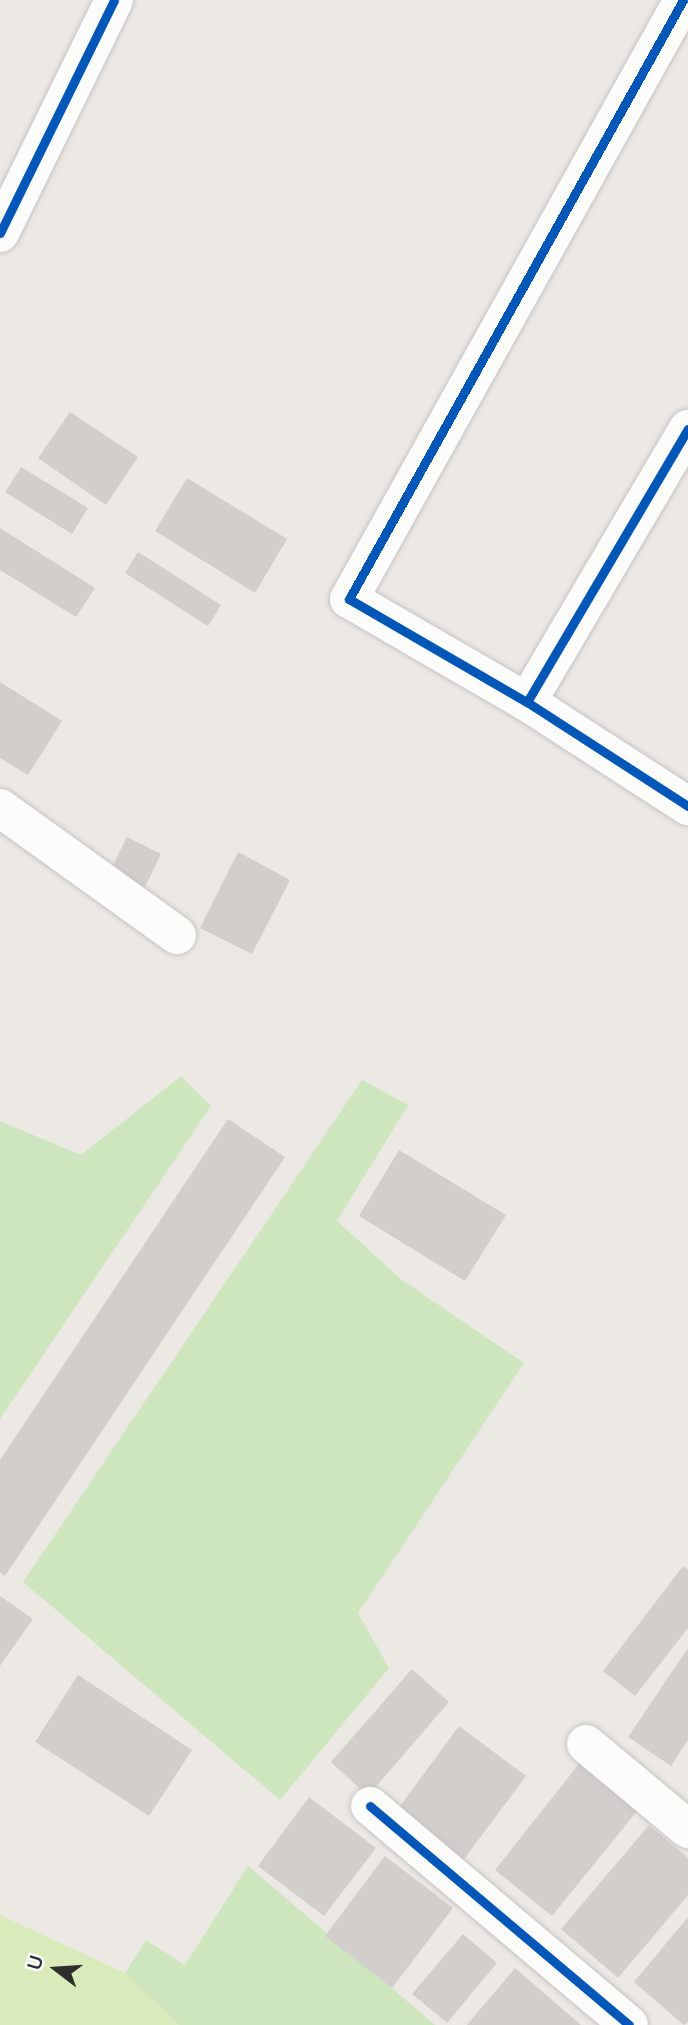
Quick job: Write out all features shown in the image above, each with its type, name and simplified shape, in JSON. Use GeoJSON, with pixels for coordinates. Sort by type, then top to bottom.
{"type":"FeatureCollection","features":[{"type":"Feature","properties":{"kind":"street"},"geometry":{"type":"LineString","coordinates":[[0,233],[114,0]]}},
{"type":"Feature","properties":{"kind":"street"},"geometry":{"type":"LineString","coordinates":[[683,0],[349,599],[527,702],[688,806]]}},
{"type":"Feature","properties":{"kind":"street"},"geometry":{"type":"LineString","coordinates":[[527,702],[688,429]]}},
{"type":"Feature","properties":{"kind":"street"},"geometry":{"type":"LineString","coordinates":[[0,808],[177,935]]}},
{"type":"Feature","properties":{"kind":"street"},"geometry":{"type":"LineString","coordinates":[[586,1744],[688,1829]]}},
{"type":"Feature","properties":{"kind":"street"},"geometry":{"type":"LineString","coordinates":[[370,1806],[629,2025]]}},
{"type":"Feature","properties":{"kind":"green space"},"geometry":{"type":"Polygon","coordinates":[[[181,1076],[211,1106],[0,1419],[0,1121],[81,1155],[181,1076]]]}},
{"type":"Feature","properties":{"kind":"green space"},"geometry":{"type":"Polygon","coordinates":[[[362,1080],[408,1105],[337,1221],[402,1280],[524,1363],[358,1613],[389,1668],[280,1800],[23,1582],[362,1080]]]}},
{"type":"Feature","properties":{"kind":"green space"},"geometry":{"type":"Polygon","coordinates":[[[248,1866],[435,2025],[179,2025],[125,1973],[146,1940],[185,1965],[248,1866]]]}},
{"type":"Feature","properties":{"kind":"green space"},"geometry":{"type":"Polygon","coordinates":[[[0,1915],[125,1973],[179,2025],[0,2025],[0,1915]]]}},
{"type":"Feature","properties":{"kind":"building"},"geometry":{"type":"Polygon","coordinates":[[[70,412],[138,457],[106,505],[38,458],[70,412]]]}},
{"type":"Feature","properties":{"kind":"building"},"geometry":{"type":"Polygon","coordinates":[[[21,467],[88,508],[72,534],[5,492],[21,467]]]}},
{"type":"Feature","properties":{"kind":"building"},"geometry":{"type":"Polygon","coordinates":[[[187,478],[287,539],[255,593],[155,531],[187,478]]]}},
{"type":"Feature","properties":{"kind":"building"},"geometry":{"type":"Polygon","coordinates":[[[0,528],[95,588],[76,617],[0,570],[0,528]]]}},
{"type":"Feature","properties":{"kind":"building"},"geometry":{"type":"Polygon","coordinates":[[[138,552],[221,605],[208,626],[125,573],[138,552]]]}},
{"type":"Feature","properties":{"kind":"building"},"geometry":{"type":"Polygon","coordinates":[[[0,682],[62,721],[28,775],[0,758],[0,682]]]}},
{"type":"Feature","properties":{"kind":"building"},"geometry":{"type":"Polygon","coordinates":[[[127,837],[161,854],[145,887],[111,869],[127,837]]]}},
{"type":"Feature","properties":{"kind":"building"},"geometry":{"type":"Polygon","coordinates":[[[238,852],[290,880],[252,954],[200,928],[238,852]]]}},
{"type":"Feature","properties":{"kind":"building"},"geometry":{"type":"Polygon","coordinates":[[[228,1119],[285,1157],[5,1576],[0,1572],[0,1460],[228,1119]]]}},
{"type":"Feature","properties":{"kind":"building"},"geometry":{"type":"Polygon","coordinates":[[[399,1150],[506,1215],[465,1281],[359,1216],[399,1150]]]}},
{"type":"Feature","properties":{"kind":"building"},"geometry":{"type":"Polygon","coordinates":[[[683,1566],[688,1570],[688,1628],[635,1696],[603,1671],[683,1566]]]}},
{"type":"Feature","properties":{"kind":"building"},"geometry":{"type":"Polygon","coordinates":[[[0,1596],[33,1619],[0,1666],[0,1596]]]}},
{"type":"Feature","properties":{"kind":"building"},"geometry":{"type":"Polygon","coordinates":[[[688,1648],[688,1740],[671,1766],[628,1737],[688,1648]]]}},
{"type":"Feature","properties":{"kind":"building"},"geometry":{"type":"Polygon","coordinates":[[[412,1669],[449,1702],[368,1796],[331,1762],[412,1669]]]}},
{"type":"Feature","properties":{"kind":"building"},"geometry":{"type":"Polygon","coordinates":[[[78,1675],[192,1750],[149,1816],[35,1742],[78,1675]]]}},
{"type":"Feature","properties":{"kind":"building"},"geometry":{"type":"Polygon","coordinates":[[[459,1726],[526,1776],[461,1863],[395,1813],[459,1726]]]}},
{"type":"Feature","properties":{"kind":"building"},"geometry":{"type":"Polygon","coordinates":[[[579,1764],[637,1811],[552,1916],[495,1870],[579,1764]]]}},
{"type":"Feature","properties":{"kind":"building"},"geometry":{"type":"Polygon","coordinates":[[[309,1797],[376,1848],[324,1916],[258,1866],[309,1797]]]}},
{"type":"Feature","properties":{"kind":"building"},"geometry":{"type":"Polygon","coordinates":[[[649,1825],[688,1858],[688,1895],[618,1978],[561,1929],[649,1825]]]}},
{"type":"Feature","properties":{"kind":"building"},"geometry":{"type":"Polygon","coordinates":[[[385,1856],[453,1908],[392,1988],[325,1936],[385,1856]]]}},
{"type":"Feature","properties":{"kind":"building"},"geometry":{"type":"Polygon","coordinates":[[[688,1917],[688,2022],[684,2025],[634,1982],[688,1917]]]}},
{"type":"Feature","properties":{"kind":"building"},"geometry":{"type":"Polygon","coordinates":[[[463,1934],[497,1963],[447,2023],[412,1994],[463,1934]]]}},
{"type":"Feature","properties":{"kind":"building"},"geometry":{"type":"Polygon","coordinates":[[[515,1968],[581,2025],[467,2025],[515,1968]]]}},
{"type":"Feature","properties":{"kind":"cycle path"},"geometry":{"type":"LineString","coordinates":[[0,233],[114,0]]}},
{"type":"Feature","properties":{"kind":"cycle path"},"geometry":{"type":"LineString","coordinates":[[683,0],[349,599],[527,702],[688,806]]}},
{"type":"Feature","properties":{"kind":"cycle path"},"geometry":{"type":"LineString","coordinates":[[527,702],[688,429]]}},
{"type":"Feature","properties":{"kind":"cycle path"},"geometry":{"type":"LineString","coordinates":[[370,1806],[629,2025]]}}]}
